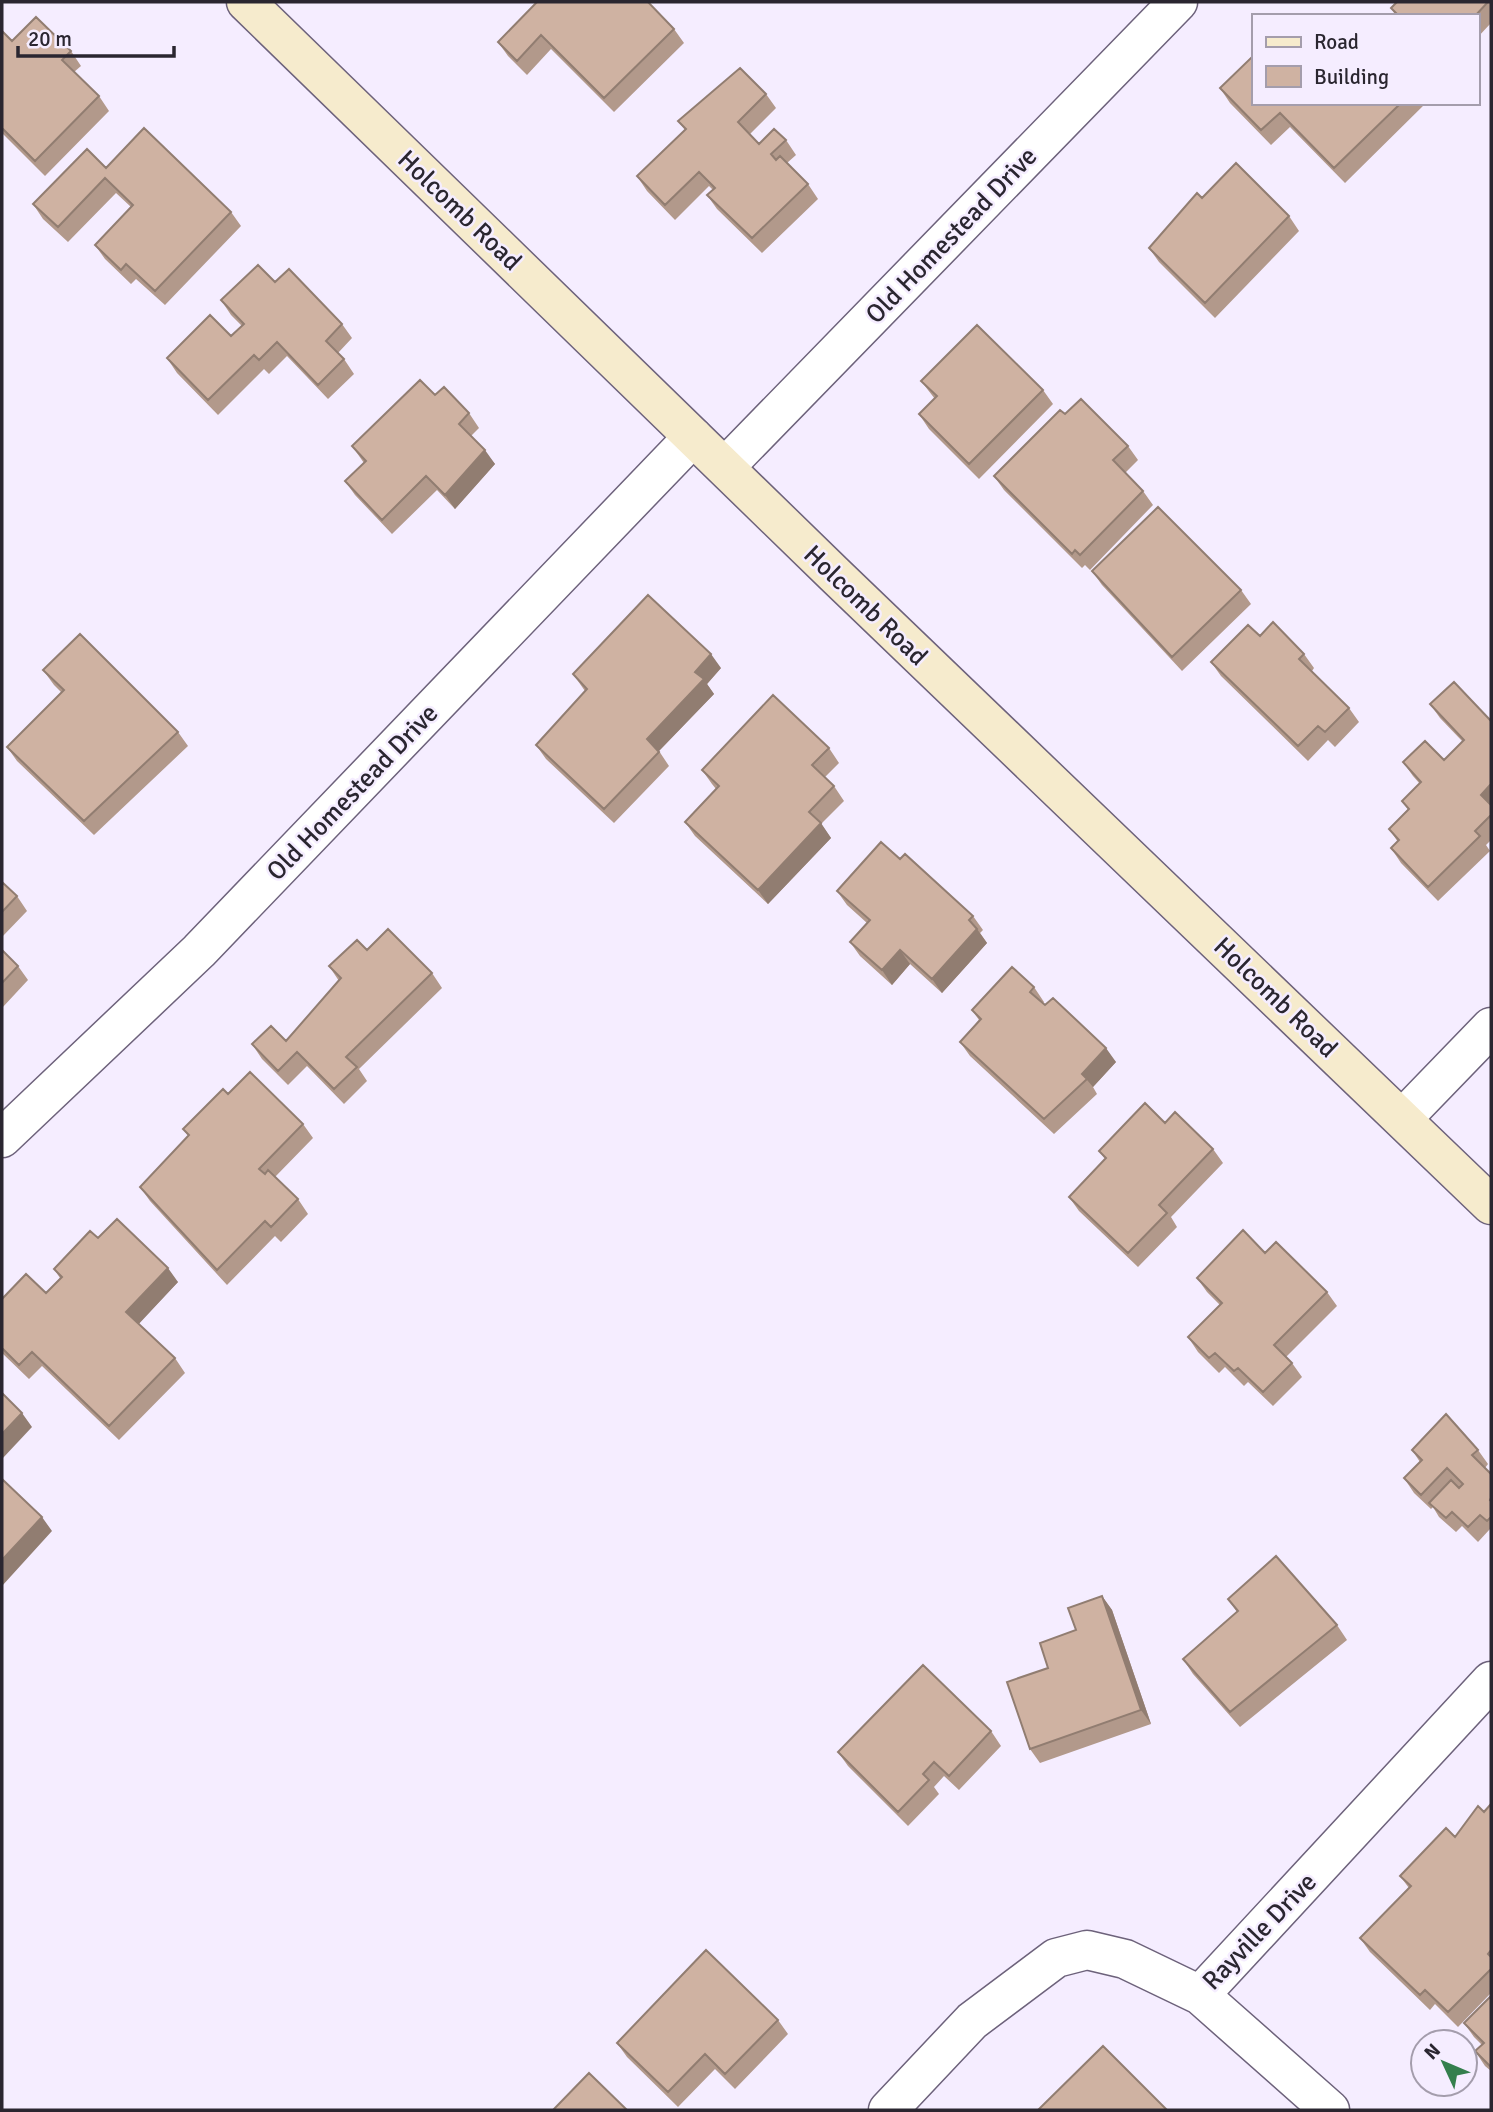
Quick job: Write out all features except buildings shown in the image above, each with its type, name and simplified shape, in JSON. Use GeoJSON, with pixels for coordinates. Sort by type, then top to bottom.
{"type":"FeatureCollection","features":[{"type":"Feature","properties":{"kind":"street","name":"Holcomb Road"},"geometry":{"type":"LineString","coordinates":[[246,2],[844,584],[1491,1205]]}},
{"type":"Feature","properties":{"kind":"street","name":"Old Homestead Drive"},"geometry":{"type":"LineString","coordinates":[[725,467],[1178,2]]}},
{"type":"Feature","properties":{"kind":"street","name":"Old Homestead Drive"},"geometry":{"type":"LineString","coordinates":[[2,1138],[199,951],[693,437]]}},
{"type":"Feature","properties":{"kind":"street"},"geometry":{"type":"LineString","coordinates":[[1403,1118],[1491,1027]]}},
{"type":"Feature","properties":{"kind":"street","name":"Rayville Drive"},"geometry":{"type":"LineString","coordinates":[[888,2110],[972,2021],[1056,1958],[1087,1951],[1125,1959],[1200,1995],[1491,1681]]}},
{"type":"Feature","properties":{"kind":"street"},"geometry":{"type":"LineString","coordinates":[[1200,1995],[1329,2110]]}}]}
